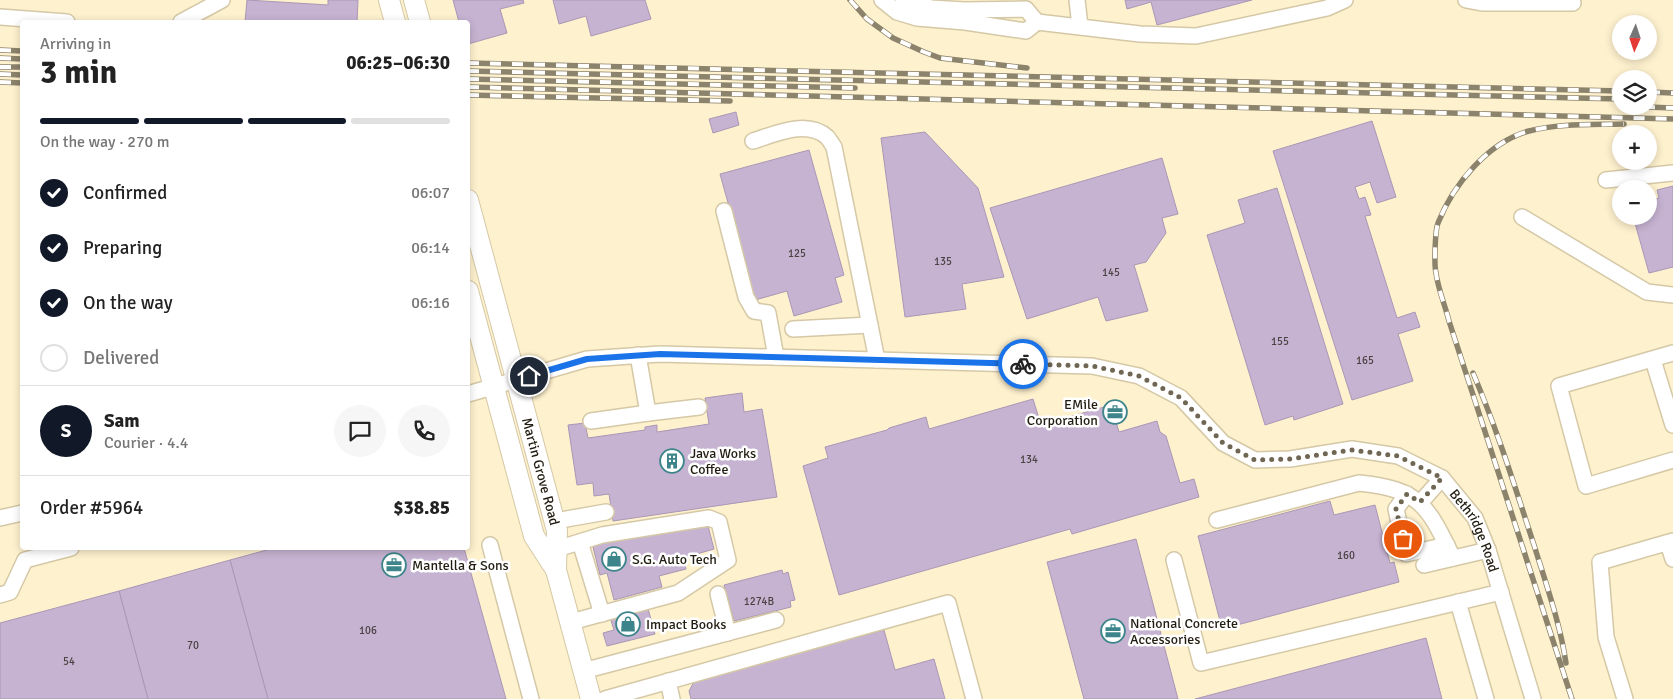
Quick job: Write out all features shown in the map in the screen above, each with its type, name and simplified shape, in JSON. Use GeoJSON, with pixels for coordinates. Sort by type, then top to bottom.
{"type":"FeatureCollection","features":[{"type":"Feature","properties":{"kind":"main road"},"geometry":{"type":"LineString","coordinates":[[389,0],[394,20]]}},
{"type":"Feature","properties":{"kind":"main road"},"geometry":{"type":"LineString","coordinates":[[414,0],[419,20]]}},
{"type":"Feature","properties":{"kind":"main road","name":"Martin Grove Road"},"geometry":{"type":"LineString","coordinates":[[470,208],[515,380],[555,521],[557,531],[556,570]]}},
{"type":"Feature","properties":{"kind":"main road","name":"Martin Grove Road"},"geometry":{"type":"LineString","coordinates":[[470,299],[534,536],[556,570],[591,699]]}},
{"type":"Feature","properties":{"kind":"street"},"geometry":{"type":"LineString","coordinates":[[185,20],[222,0]]}},
{"type":"Feature","properties":{"kind":"street"},"geometry":{"type":"LineString","coordinates":[[882,0],[897,12],[917,18],[1026,30],[1037,22],[1140,34],[1196,36],[1327,8],[1345,0]]}},
{"type":"Feature","properties":{"kind":"street"},"geometry":{"type":"LineString","coordinates":[[903,0],[931,8],[1026,10],[1037,22]]}},
{"type":"Feature","properties":{"kind":"street"},"geometry":{"type":"LineString","coordinates":[[1076,0],[1080,26]]}},
{"type":"Feature","properties":{"kind":"street"},"geometry":{"type":"LineString","coordinates":[[1466,0],[1482,3],[1573,3],[1572,0]]}},
{"type":"Feature","properties":{"kind":"street"},"geometry":{"type":"LineString","coordinates":[[0,17],[40,20]]}},
{"type":"Feature","properties":{"kind":"street"},"geometry":{"type":"LineString","coordinates":[[753,141],[796,128],[813,129],[827,137],[834,147],[877,360]]}},
{"type":"Feature","properties":{"kind":"street"},"geometry":{"type":"LineString","coordinates":[[1606,180],[1673,173]]}},
{"type":"Feature","properties":{"kind":"street"},"geometry":{"type":"LineString","coordinates":[[724,211],[746,297],[754,310],[768,313],[776,357]]}},
{"type":"Feature","properties":{"kind":"street"},"geometry":{"type":"LineString","coordinates":[[1522,217],[1647,292],[1673,295]]}},
{"type":"Feature","properties":{"kind":"street"},"geometry":{"type":"LineString","coordinates":[[793,329],[870,325]]}},
{"type":"Feature","properties":{"kind":"street","name":"Bethridge Road"},"geometry":{"type":"LineString","coordinates":[[470,393],[587,359],[660,354],[1092,366],[1139,376],[1181,398],[1223,443],[1255,460],[1290,459],[1352,450],[1398,456],[1442,478],[1475,518],[1488,550],[1532,699]]}},
{"type":"Feature","properties":{"kind":"street"},"geometry":{"type":"LineString","coordinates":[[1673,354],[1559,386],[1586,486],[1673,460]]}},
{"type":"Feature","properties":{"kind":"street"},"geometry":{"type":"LineString","coordinates":[[638,356],[648,413]]}},
{"type":"Feature","properties":{"kind":"street"},"geometry":{"type":"LineString","coordinates":[[1653,360],[1673,426]]}},
{"type":"Feature","properties":{"kind":"street"},"geometry":{"type":"LineString","coordinates":[[591,421],[699,407]]}},
{"type":"Feature","properties":{"kind":"street"},"geometry":{"type":"LineString","coordinates":[[1420,502],[1442,478]]}},
{"type":"Feature","properties":{"kind":"street"},"geometry":{"type":"LineString","coordinates":[[1217,520],[1359,483],[1382,485],[1407,494],[1420,502],[1434,519],[1450,551]]}},
{"type":"Feature","properties":{"kind":"street"},"geometry":{"type":"LineString","coordinates":[[1407,494],[1396,509],[1406,554],[1488,550]]}},
{"type":"Feature","properties":{"kind":"street"},"geometry":{"type":"LineString","coordinates":[[555,521],[606,512]]}},
{"type":"Feature","properties":{"kind":"street"},"geometry":{"type":"LineString","coordinates":[[0,518],[20,513]]}},
{"type":"Feature","properties":{"kind":"street"},"geometry":{"type":"LineString","coordinates":[[557,549],[602,535],[709,518],[719,522],[728,560],[678,593],[571,622]]}},
{"type":"Feature","properties":{"kind":"street"},"geometry":{"type":"LineString","coordinates":[[580,542],[602,614]]}},
{"type":"Feature","properties":{"kind":"street"},"geometry":{"type":"LineString","coordinates":[[1625,699],[1606,637],[1600,562],[1670,542],[1673,559]]}},
{"type":"Feature","properties":{"kind":"street"},"geometry":{"type":"LineString","coordinates":[[490,545],[531,699]]}},
{"type":"Feature","properties":{"kind":"street"},"geometry":{"type":"LineString","coordinates":[[0,595],[10,592],[25,560],[63,550]]}},
{"type":"Feature","properties":{"kind":"street"},"geometry":{"type":"LineString","coordinates":[[1424,565],[1450,551]]}},
{"type":"Feature","properties":{"kind":"street"},"geometry":{"type":"LineString","coordinates":[[1174,560],[1201,663],[1500,592]]}},
{"type":"Feature","properties":{"kind":"street"},"geometry":{"type":"LineString","coordinates":[[718,594],[728,633]]}},
{"type":"Feature","properties":{"kind":"street"},"geometry":{"type":"LineString","coordinates":[[1458,602],[1486,699]]}},
{"type":"Feature","properties":{"kind":"street"},"geometry":{"type":"LineString","coordinates":[[605,699],[948,603],[974,699]]}},
{"type":"Feature","properties":{"kind":"street"},"geometry":{"type":"LineString","coordinates":[[583,671],[776,620]]}},
{"type":"Feature","properties":{"kind":"street"},"geometry":{"type":"LineString","coordinates":[[668,682],[672,699]]}},
{"type":"Feature","properties":{"kind":"building"},"geometry":{"type":"Polygon","coordinates":[[[247,0],[328,5],[328,0],[358,0],[357,20],[245,20],[247,0]]]}},
{"type":"Feature","properties":{"kind":"building"},"geometry":{"type":"Polygon","coordinates":[[[453,0],[523,0],[524,3],[500,9],[507,33],[470,43],[470,20],[458,20],[453,0]]]}},
{"type":"Feature","properties":{"kind":"building"},"geometry":{"type":"Polygon","coordinates":[[[553,0],[645,0],[651,19],[591,36],[586,16],[559,24],[553,0]]]}},
{"type":"Feature","properties":{"kind":"building"},"geometry":{"type":"Polygon","coordinates":[[[1125,0],[1252,0],[1157,25],[1151,2],[1127,9],[1125,0]]]}},
{"type":"Feature","properties":{"kind":"building"},"geometry":{"type":"Polygon","coordinates":[[[736,112],[739,125],[713,133],[709,119],[736,112]]]}},
{"type":"Feature","properties":{"kind":"building"},"geometry":{"type":"Polygon","coordinates":[[[1372,121],[1396,197],[1377,203],[1370,182],[1355,187],[1359,199],[1365,197],[1371,215],[1365,216],[1397,318],[1415,312],[1420,327],[1398,334],[1413,381],[1352,400],[1273,151],[1372,121]]]}},
{"type":"Feature","properties":{"kind":"building"},"geometry":{"type":"Polygon","coordinates":[[[925,132],[978,188],[1004,277],[962,284],[966,309],[905,317],[881,138],[925,132]]]}},
{"type":"Feature","properties":{"kind":"building"},"geometry":{"type":"Polygon","coordinates":[[[809,150],[844,275],[835,278],[842,302],[794,316],[787,291],[755,300],[720,174],[809,150]]]}},
{"type":"Feature","properties":{"kind":"building"},"geometry":{"type":"Polygon","coordinates":[[[1162,158],[1178,214],[1162,218],[1166,233],[1146,262],[1134,265],[1148,311],[1106,321],[1098,297],[1027,319],[990,208],[1162,158]]]}},
{"type":"Feature","properties":{"kind":"building"},"geometry":{"type":"Polygon","coordinates":[[[1673,186],[1673,267],[1649,273],[1636,225],[1657,225],[1657,199],[1659,198],[1657,190],[1673,186]]]}},
{"type":"Feature","properties":{"kind":"building"},"geometry":{"type":"Polygon","coordinates":[[[1277,188],[1343,404],[1294,420],[1293,416],[1265,425],[1207,235],[1245,223],[1238,200],[1277,188]]]}},
{"type":"Feature","properties":{"kind":"building","name":"Java Works Coffee"},"geometry":{"type":"Polygon","coordinates":[[[742,393],[744,412],[762,409],[777,497],[613,521],[609,494],[594,496],[593,483],[577,485],[568,425],[585,423],[588,438],[645,430],[645,427],[657,425],[657,432],[709,424],[705,398],[742,393]]]}},
{"type":"Feature","properties":{"kind":"building"},"geometry":{"type":"Polygon","coordinates":[[[1033,399],[1041,425],[1111,405],[1119,432],[1157,421],[1160,432],[1166,436],[1180,483],[1194,479],[1199,497],[1072,534],[1070,529],[839,595],[803,466],[828,458],[825,447],[926,417],[929,429],[1033,399]]]}},
{"type":"Feature","properties":{"kind":"building"},"geometry":{"type":"Polygon","coordinates":[[[1330,501],[1334,515],[1375,505],[1390,563],[1394,562],[1399,582],[1222,629],[1198,536],[1330,501]]]}},
{"type":"Feature","properties":{"kind":"building"},"geometry":{"type":"Polygon","coordinates":[[[707,522],[714,549],[683,558],[686,569],[659,576],[662,587],[614,600],[607,573],[600,575],[592,543],[707,522]]]}},
{"type":"Feature","properties":{"kind":"building","name":"National Concrete Accessories"},"geometry":{"type":"Polygon","coordinates":[[[1136,539],[1178,699],[1084,699],[1047,562],[1136,539]]]}},
{"type":"Feature","properties":{"kind":"building"},"geometry":{"type":"Polygon","coordinates":[[[267,550],[465,550],[506,699],[268,699],[230,560],[267,550]]]}},
{"type":"Feature","properties":{"kind":"building"},"geometry":{"type":"Polygon","coordinates":[[[230,560],[268,699],[148,699],[119,591],[230,560]]]}},
{"type":"Feature","properties":{"kind":"building"},"geometry":{"type":"Polygon","coordinates":[[[782,570],[783,574],[788,572],[795,600],[790,601],[791,607],[734,621],[724,585],[782,570]]]}},
{"type":"Feature","properties":{"kind":"building"},"geometry":{"type":"Polygon","coordinates":[[[119,591],[148,699],[0,699],[0,623],[119,591]]]}},
{"type":"Feature","properties":{"kind":"building"},"geometry":{"type":"Polygon","coordinates":[[[647,605],[655,634],[607,646],[603,633],[614,630],[609,614],[647,605]]]}},
{"type":"Feature","properties":{"kind":"building"},"geometry":{"type":"Polygon","coordinates":[[[884,630],[895,670],[934,659],[945,699],[691,699],[689,691],[695,680],[884,630]]]}},
{"type":"Feature","properties":{"kind":"building","name":"National Concrete Accessories"},"geometry":{"type":"Polygon","coordinates":[[[1426,638],[1442,699],[1195,699],[1426,638]]]}},
{"type":"Feature","properties":{"kind":"railway"},"geometry":{"type":"LineString","coordinates":[[850,0],[867,19],[893,38],[924,52],[940,58],[1027,68]]}},
{"type":"Feature","properties":{"kind":"railway"},"geometry":{"type":"LineString","coordinates":[[0,50],[20,51]]}},
{"type":"Feature","properties":{"kind":"railway"},"geometry":{"type":"LineString","coordinates":[[0,58],[20,59]]}},
{"type":"Feature","properties":{"kind":"railway"},"geometry":{"type":"LineString","coordinates":[[470,63],[1612,91]]}},
{"type":"Feature","properties":{"kind":"railway"},"geometry":{"type":"LineString","coordinates":[[0,67],[20,67]]}},
{"type":"Feature","properties":{"kind":"railway"},"geometry":{"type":"LineString","coordinates":[[470,71],[1612,99]]}},
{"type":"Feature","properties":{"kind":"railway"},"geometry":{"type":"LineString","coordinates":[[0,74],[20,75]]}},
{"type":"Feature","properties":{"kind":"railway"},"geometry":{"type":"LineString","coordinates":[[470,79],[855,88]]}},
{"type":"Feature","properties":{"kind":"railway"},"geometry":{"type":"LineString","coordinates":[[0,82],[20,83]]}},
{"type":"Feature","properties":{"kind":"railway"},"geometry":{"type":"LineString","coordinates":[[470,87],[1673,119]]}},
{"type":"Feature","properties":{"kind":"railway"},"geometry":{"type":"LineString","coordinates":[[1657,92],[1673,93]]}},
{"type":"Feature","properties":{"kind":"railway"},"geometry":{"type":"LineString","coordinates":[[470,95],[730,101]]}},
{"type":"Feature","properties":{"kind":"railway"},"geometry":{"type":"LineString","coordinates":[[1657,107],[1673,108]]}},
{"type":"Feature","properties":{"kind":"railway"},"geometry":{"type":"LineString","coordinates":[[1572,699],[1440,291],[1435,269],[1436,233],[1438,223],[1445,209],[1463,180],[1486,155],[1500,145],[1514,137],[1541,128],[1624,124]]}},
{"type":"Feature","properties":{"kind":"railway"},"geometry":{"type":"LineString","coordinates":[[1473,373],[1498,437],[1534,545],[1556,618],[1566,663]]}},
{"type":"Feature","properties":{"kind":"way so far"},"geometry":{"type":"LineString","coordinates":[[1023,364],[1092,366],[1139,376],[1181,398],[1223,443],[1255,460],[1290,459],[1352,450],[1398,456],[1442,478],[1420,502],[1407,494],[1396,509],[1403,539]]}},
{"type":"Feature","properties":{"kind":"place","name":"EMile Corporation"},"geometry":{"type":"Point","coordinates":[1115,412]}},
{"type":"Feature","properties":{"kind":"place","name":"Java Works Coffee"},"geometry":{"type":"Point","coordinates":[672,461]}},
{"type":"Feature","properties":{"kind":"place","name":"S.G. Auto Tech"},"geometry":{"type":"Point","coordinates":[614,559]}},
{"type":"Feature","properties":{"kind":"place","name":"Mantella & Sons"},"geometry":{"type":"Point","coordinates":[394,565]}},
{"type":"Feature","properties":{"kind":"place","name":"Impact Books"},"geometry":{"type":"Point","coordinates":[628,624]}},
{"type":"Feature","properties":{"kind":"place","name":"National Concrete Accessories"},"geometry":{"type":"Point","coordinates":[1113,631]}},
{"type":"Feature","properties":{"kind":"route"},"geometry":{"type":"LineString","coordinates":[[529,376],[587,359],[660,354],[1023,364]]}}]}
